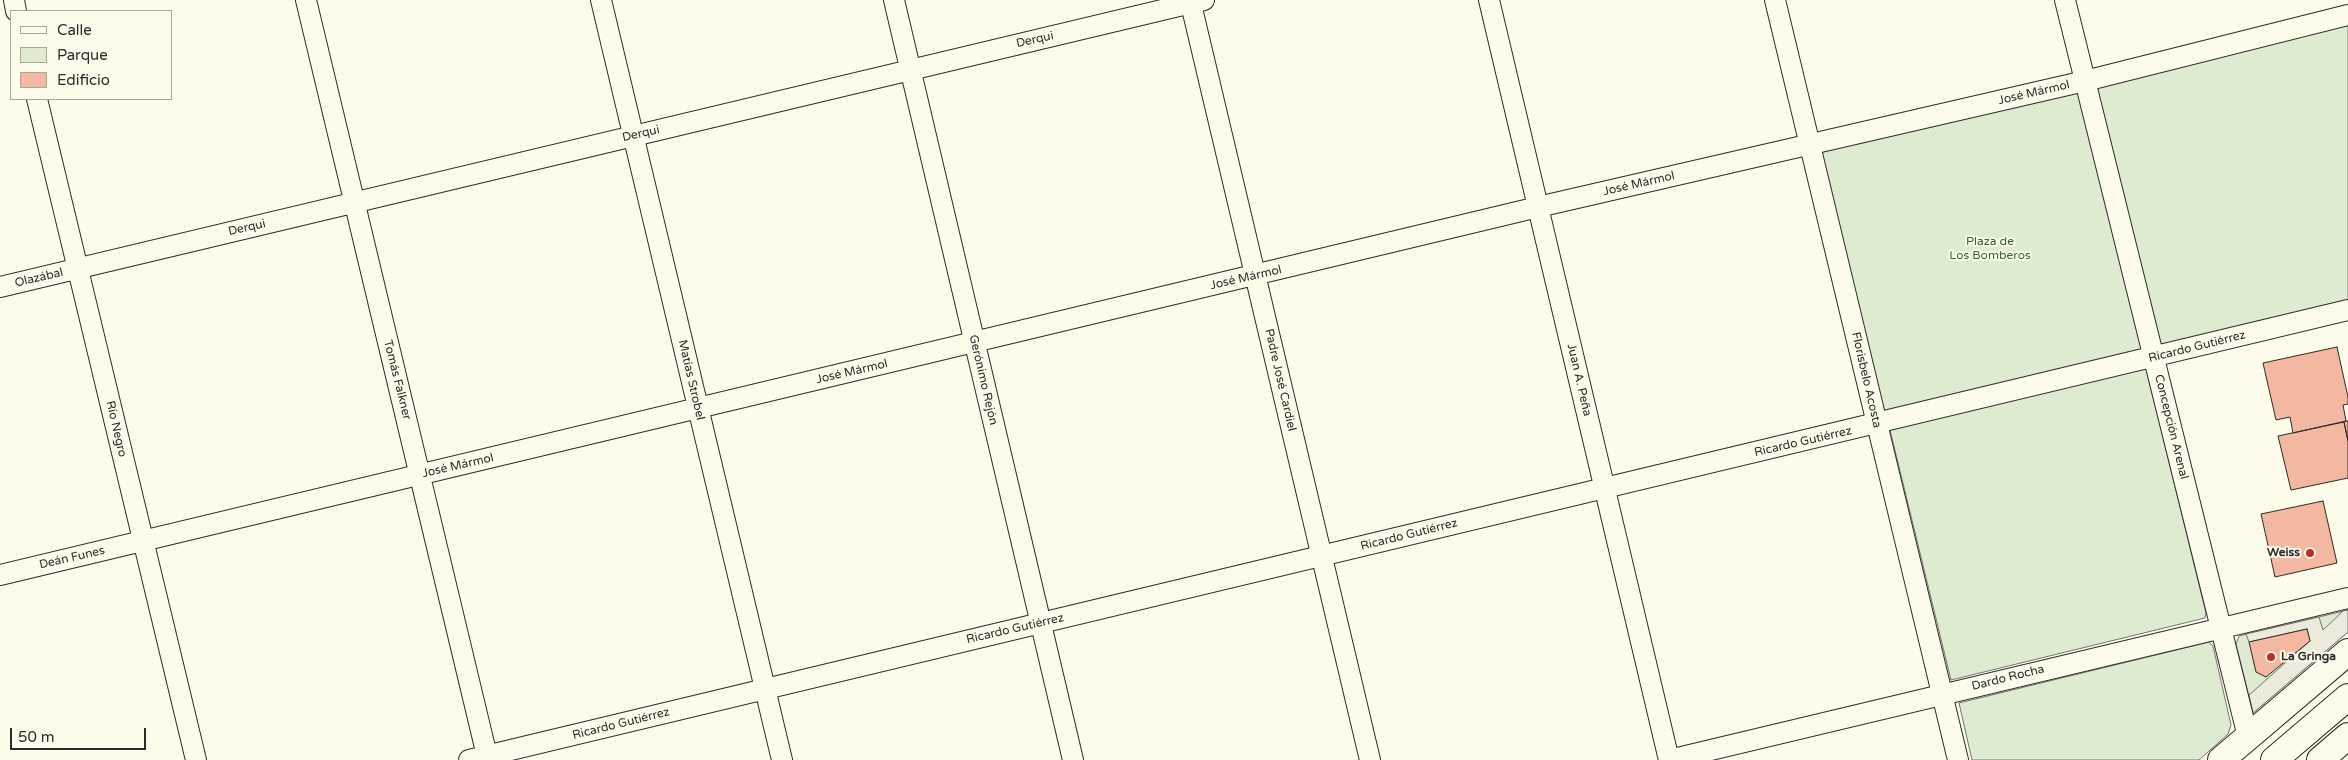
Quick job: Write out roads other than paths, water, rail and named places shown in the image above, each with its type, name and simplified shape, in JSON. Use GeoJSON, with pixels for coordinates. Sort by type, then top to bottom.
{"type":"FeatureCollection","features":[{"type":"Feature","properties":{"kind":"main road"},"geometry":{"type":"LineString","coordinates":[[2221,760],[2348,652]]}},
{"type":"Feature","properties":{"kind":"main road"},"geometry":{"type":"LineString","coordinates":[[2274,760],[2348,697]]}},
{"type":"Feature","properties":{"kind":"main road"},"geometry":{"type":"LineString","coordinates":[[2320,760],[2348,736]]}},
{"type":"Feature","properties":{"kind":"street","name":"Tomás Falkner"},"geometry":{"type":"LineString","coordinates":[[306,0],[420,475],[481,759]]}},
{"type":"Feature","properties":{"kind":"street","name":"Matías Strobel"},"geometry":{"type":"LineString","coordinates":[[601,0],[782,760]]}},
{"type":"Feature","properties":{"kind":"street","name":"Gerónimo Rejón"},"geometry":{"type":"LineString","coordinates":[[894,0],[1073,760]]}},
{"type":"Feature","properties":{"kind":"street","name":"Juan A. Peña"},"geometry":{"type":"LineString","coordinates":[[1489,0],[1669,760]]}},
{"type":"Feature","properties":{"kind":"street","name":"Florisbelo Acosta"},"geometry":{"type":"LineString","coordinates":[[1775,0],[1958,760]]}},
{"type":"Feature","properties":{"kind":"street","name":"Concepción Arenal"},"geometry":{"type":"LineString","coordinates":[[2065,0],[2248,737]]}},
{"type":"Feature","properties":{"kind":"street","name":"Derqui"},"geometry":{"type":"LineString","coordinates":[[78,268],[1195,1]]}},
{"type":"Feature","properties":{"kind":"street","name":"Padre José Cardiel"},"geometry":{"type":"LineString","coordinates":[[1195,1],[1256,276],[1370,760]]}},
{"type":"Feature","properties":{"kind":"street","name":"José Mármol"},"geometry":{"type":"LineString","coordinates":[[143,541],[1538,208],[2085,81],[2348,15]]}},
{"type":"Feature","properties":{"kind":"street","name":"Río Negro"},"geometry":{"type":"LineString","coordinates":[[37,100],[196,760]]}},
{"type":"Feature","properties":{"kind":"street","name":"Olazábal"},"geometry":{"type":"LineString","coordinates":[[0,287],[78,268]]}},
{"type":"Feature","properties":{"kind":"street","name":"Ricardo Gutiérrez"},"geometry":{"type":"LineString","coordinates":[[481,759],[765,689],[2348,310]]}},
{"type":"Feature","properties":{"kind":"street","name":"Deán Funes"},"geometry":{"type":"LineString","coordinates":[[0,575],[143,541]]}},
{"type":"Feature","properties":{"kind":"street","name":"Dardo Rocha"},"geometry":{"type":"LineString","coordinates":[[1669,760],[2348,598]]}},
{"type":"Feature","properties":{"kind":"place","name":"Weiss"},"geometry":{"type":"Point","coordinates":[2310,553]}},
{"type":"Feature","properties":{"kind":"place","name":"La Gringa"},"geometry":{"type":"Point","coordinates":[2271,657]}},
{"type":"Feature","properties":{"kind":"park label","name":"Plaza de Los Bomberos"},"geometry":{"type":"Point","coordinates":[1990,249]}}]}
